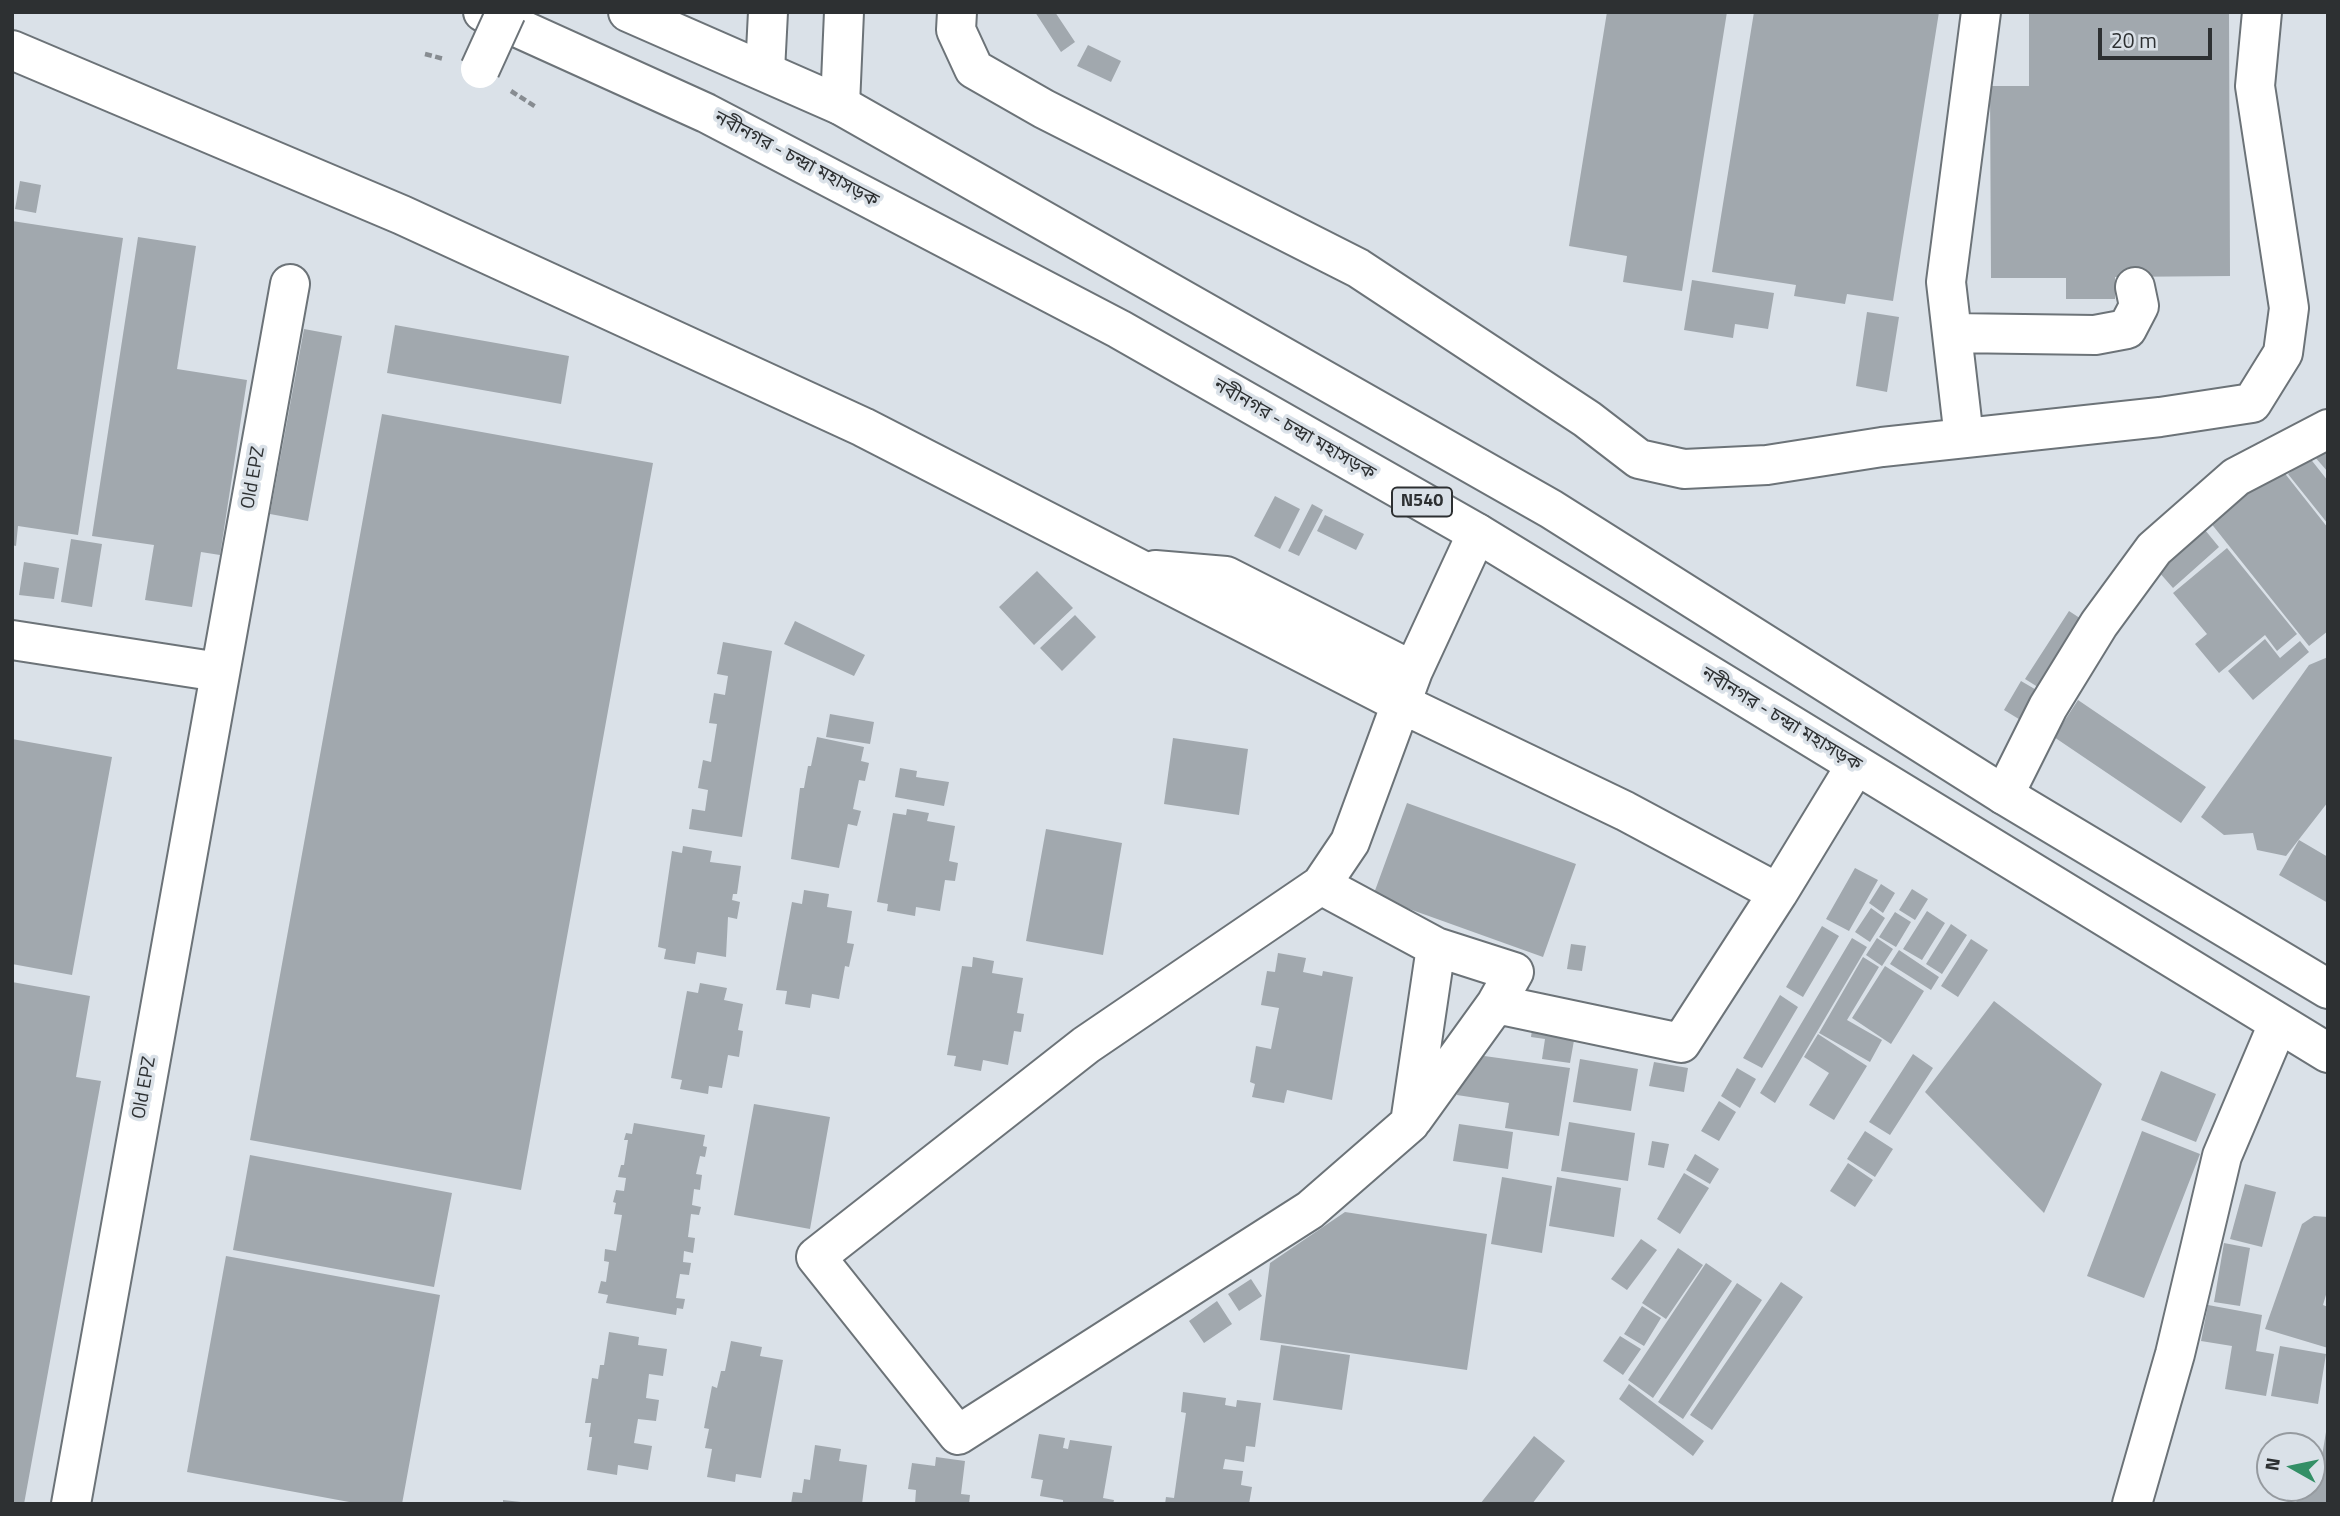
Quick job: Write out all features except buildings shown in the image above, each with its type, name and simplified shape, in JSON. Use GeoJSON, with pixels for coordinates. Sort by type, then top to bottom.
{"type":"FeatureCollection","features":[{"type":"Feature","properties":{"kind":"main road","name":"নবীনগর - চন্দ্রা মহাসড়ক"},"geometry":{"type":"LineString","coordinates":[[483,12],[730,125],[1119,330],[1477,533],[2328,1054]]}},
{"type":"Feature","properties":{"kind":"main road"},"geometry":{"type":"LineString","coordinates":[[480,69],[506,12]]}},
{"type":"Feature","properties":{"kind":"main road"},"geometry":{"type":"LineString","coordinates":[[628,12],[840,105],[1552,509],[2004,795],[2328,989]]}},
{"type":"Feature","properties":{"kind":"main road"},"geometry":{"type":"LineString","coordinates":[[765,71],[768,12]]}},
{"type":"Feature","properties":{"kind":"main road"},"geometry":{"type":"LineString","coordinates":[[840,105],[844,12]]}},
{"type":"Feature","properties":{"kind":"main road"},"geometry":{"type":"LineString","coordinates":[[957,12],[956,30],[974,69],[1044,109],[1358,268],[1587,419],[1639,459],[1684,469],[1766,465],[1882,447],[2160,417],[2252,403],[2283,353],[2289,309],[2255,86],[2262,12]]}},
{"type":"Feature","properties":{"kind":"main road"},"geometry":{"type":"LineString","coordinates":[[1964,438],[1946,282],[1981,12]]}},
{"type":"Feature","properties":{"kind":"main road"},"geometry":{"type":"LineString","coordinates":[[12,50],[402,215],[838,416],[1139,569],[1226,576],[1406,687],[1625,811],[1779,893]]}},
{"type":"Feature","properties":{"kind":"main road","name":"Old EPZ"},"geometry":{"type":"LineString","coordinates":[[71,1504],[290,284]]}},
{"type":"Feature","properties":{"kind":"main road"},"geometry":{"type":"LineString","coordinates":[[1952,333],[2095,335],[2127,329],[2140,306],[2136,287]]}},
{"type":"Feature","properties":{"kind":"main road"},"geometry":{"type":"LineString","coordinates":[[2004,795],[2056,695],[2099,624],[2154,549],[2236,477],[2328,429]]}},
{"type":"Feature","properties":{"kind":"main road"},"geometry":{"type":"LineString","coordinates":[[1321,885],[1436,947],[1514,972],[1496,1004],[1410,1123],[1310,1210],[958,1435],[816,1257],[1086,1045],[1321,885],[1350,842],[1406,687],[1477,533]]}},
{"type":"Feature","properties":{"kind":"main road"},"geometry":{"type":"LineString","coordinates":[[12,640],[219,672]]}},
{"type":"Feature","properties":{"kind":"main road"},"geometry":{"type":"LineString","coordinates":[[1496,1004],[1681,1043],[1779,893],[1856,765]]}},
{"type":"Feature","properties":{"kind":"main road"},"geometry":{"type":"LineString","coordinates":[[1410,1123],[1436,947]]}},
{"type":"Feature","properties":{"kind":"main road"},"geometry":{"type":"LineString","coordinates":[[2132,1504],[2175,1353],[2222,1156],[2278,1024]]}}]}
